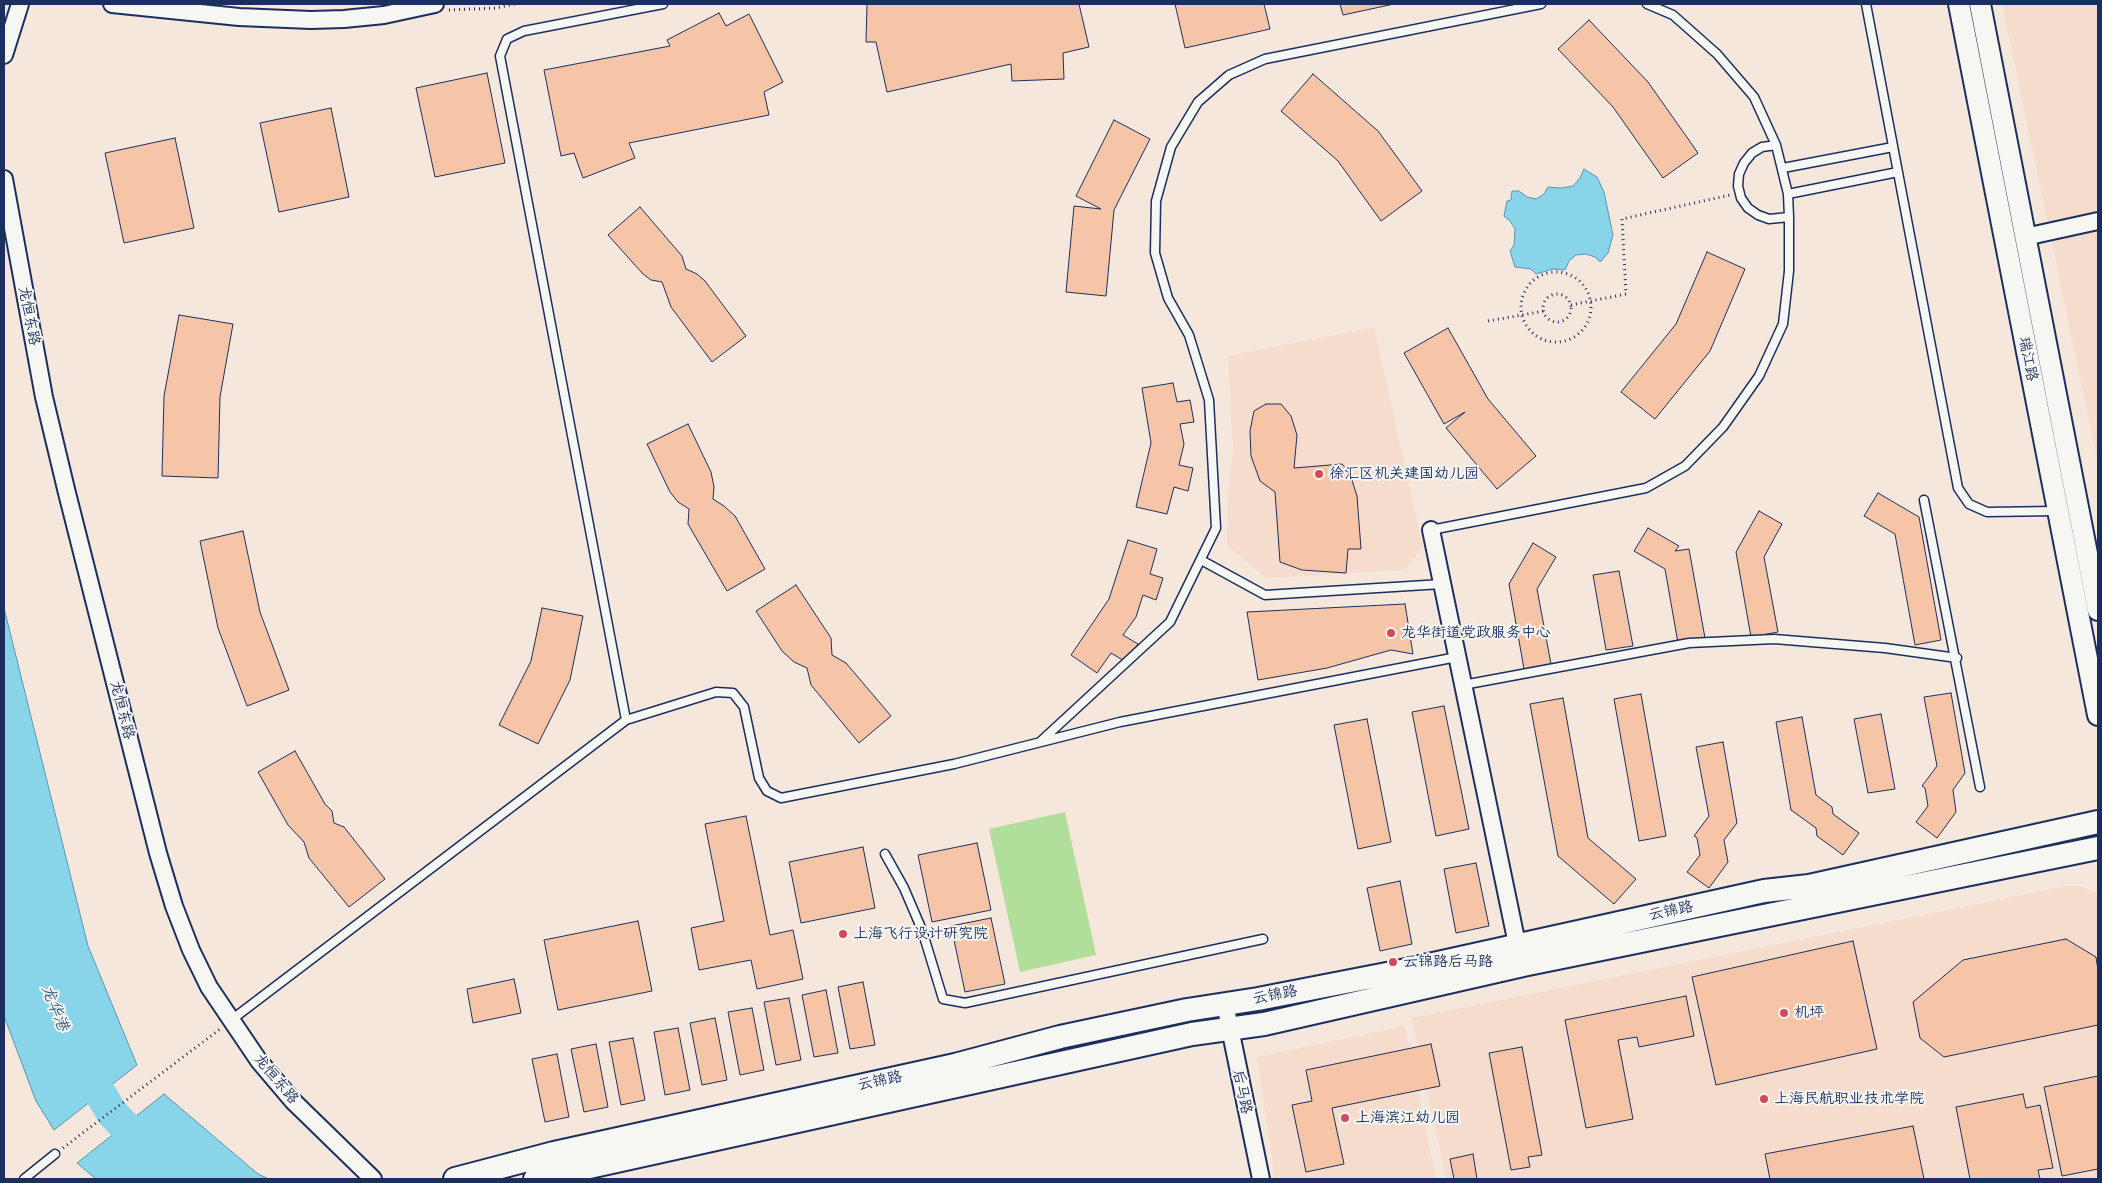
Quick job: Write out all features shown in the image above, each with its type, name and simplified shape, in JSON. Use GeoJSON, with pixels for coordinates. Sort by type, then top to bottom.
{"type":"FeatureCollection","features":[{"type":"Feature","properties":{"kind":"main road","name":"云锦路"},"geometry":{"type":"LineString","coordinates":[[455,1179],[554,1153],[955,1065],[1060,1037],[1187,1010],[1397,972],[1764,891],[1809,886],[2098,822]]}},
{"type":"Feature","properties":{"kind":"main road","name":"云锦路"},"geometry":{"type":"LineString","coordinates":[[535,1179],[1192,1034],[1264,1024],[1523,965],[2098,848]]}},
{"type":"Feature","properties":{"kind":"street"},"geometry":{"type":"LineString","coordinates":[[4,55],[20,4]]}},
{"type":"Feature","properties":{"kind":"street"},"geometry":{"type":"LineString","coordinates":[[112,4],[230,16],[311,20],[344,20],[384,15],[435,4]]}},
{"type":"Feature","properties":{"kind":"street","name":"瑞江路"},"geometry":{"type":"LineString","coordinates":[[1959,4],[2098,715]]}},
{"type":"Feature","properties":{"kind":"street","name":"瑞江路"},"geometry":{"type":"LineString","coordinates":[[1980,4],[2098,610]]}},
{"type":"Feature","properties":{"kind":"street","name":"龙恒东路"},"geometry":{"type":"LineString","coordinates":[[4,179],[55,443],[158,853],[174,906],[191,950],[209,987],[259,1062],[294,1101],[373,1179]]}},
{"type":"Feature","properties":{"kind":"street"},"geometry":{"type":"LineString","coordinates":[[2025,236],[2098,221]]}},
{"type":"Feature","properties":{"kind":"street"},"geometry":{"type":"LineString","coordinates":[[1431,530],[1517,944]]}},
{"type":"Feature","properties":{"kind":"street","name":"后马路"},"geometry":{"type":"LineString","coordinates":[[1225,1004],[1261,1179]]}},
{"type":"Feature","properties":{"kind":"lane"},"geometry":{"type":"LineString","coordinates":[[626,720],[500,56],[507,39],[524,31],[662,4]]}},
{"type":"Feature","properties":{"kind":"lane"},"geometry":{"type":"LineString","coordinates":[[1038,744],[1170,622],[1216,528],[1209,400],[1189,335],[1168,298],[1154,253],[1156,201],[1171,147],[1198,102],[1229,75],[1265,59],[1541,4]]}},
{"type":"Feature","properties":{"kind":"lane"},"geometry":{"type":"LineString","coordinates":[[1431,530],[1646,488],[1685,466],[1723,427],[1759,376],[1783,324],[1789,271],[1789,217],[1788,194],[1776,145],[1754,97],[1717,54],[1672,15],[1647,4]]}},
{"type":"Feature","properties":{"kind":"lane"},"geometry":{"type":"LineString","coordinates":[[1866,4],[1958,488],[1969,504],[1987,512],[2058,512]]}},
{"type":"Feature","properties":{"kind":"lane"},"geometry":{"type":"LineString","coordinates":[[1776,145],[1762,147],[1752,153],[1744,162],[1739,174],[1740,193],[1748,208],[1758,215],[1769,219],[1789,217]]}},
{"type":"Feature","properties":{"kind":"lane"},"geometry":{"type":"LineString","coordinates":[[1782,168],[1893,147]]}},
{"type":"Feature","properties":{"kind":"lane"},"geometry":{"type":"LineString","coordinates":[[1788,194],[1898,172]]}},
{"type":"Feature","properties":{"kind":"lane"},"geometry":{"type":"LineString","coordinates":[[1924,500],[1980,787]]}},
{"type":"Feature","properties":{"kind":"lane"},"geometry":{"type":"LineString","coordinates":[[1201,560],[1265,595],[1442,584]]}},
{"type":"Feature","properties":{"kind":"lane"},"geometry":{"type":"LineString","coordinates":[[1463,685],[1689,643],[1774,639],[1885,648],[1956,658]]}},
{"type":"Feature","properties":{"kind":"lane"},"geometry":{"type":"LineString","coordinates":[[230,1021],[626,720],[716,692],[733,693],[744,707],[759,778],[767,791],[781,798],[954,764],[1120,722],[1457,657]]}},
{"type":"Feature","properties":{"kind":"lane"},"geometry":{"type":"LineString","coordinates":[[885,854],[904,888],[922,930],[943,999],[965,1003],[1263,938]]}},
{"type":"Feature","properties":{"kind":"lane"},"geometry":{"type":"LineString","coordinates":[[24,1179],[55,1154]]}},
{"type":"Feature","properties":{"kind":"path"},"geometry":{"type":"LineString","coordinates":[[1572,305],[1626,294],[1622,219],[1740,193]]}},
{"type":"Feature","properties":{"kind":"path"},"geometry":{"type":"LineString","coordinates":[[1554,271],[1576,277],[1584,285],[1591,301],[1591,317],[1586,327],[1568,341],[1557,343],[1545,341],[1534,336],[1526,326],[1521,315],[1521,303],[1528,286],[1542,274],[1554,271]]}},
{"type":"Feature","properties":{"kind":"path"},"geometry":{"type":"LineString","coordinates":[[1554,294],[1563,295],[1572,305],[1568,318],[1560,322],[1550,320],[1544,311],[1546,299],[1554,294]]}},
{"type":"Feature","properties":{"kind":"path"},"geometry":{"type":"LineString","coordinates":[[1488,321],[1544,311]]}},
{"type":"Feature","properties":{"kind":"path"},"geometry":{"type":"LineString","coordinates":[[55,1154],[230,1021]]}},
{"type":"Feature","properties":{"kind":"shaded area"},"geometry":{"type":"Polygon","coordinates":[[[2002,4],[2098,4],[2098,464],[2002,4]]]}},
{"type":"Feature","properties":{"kind":"shaded area","name":"徐汇区机关建国幼儿园"},"geometry":{"type":"Polygon","coordinates":[[[1374,327],[1423,547],[1405,570],[1265,578],[1227,545],[1228,499],[1233,450],[1228,356],[1374,327]]]}},
{"type":"Feature","properties":{"kind":"shaded area","name":"上海民航职业技术学院"},"geometry":{"type":"Polygon","coordinates":[[[2066,886],[2080,886],[2098,893],[2098,1179],[1446,1179],[1412,1018],[2066,886]]]}},
{"type":"Feature","properties":{"kind":"shaded area","name":"上海滨江幼儿园"},"geometry":{"type":"Polygon","coordinates":[[[1405,1026],[1436,1179],[1275,1179],[1257,1057],[1405,1026]]]}},
{"type":"Feature","properties":{"kind":"green space"},"geometry":{"type":"Polygon","coordinates":[[[1065,812],[1096,955],[1020,972],[989,829],[1065,812]]]}},
{"type":"Feature","properties":{"kind":"water"},"geometry":{"type":"Polygon","coordinates":[[[1584,169],[1597,177],[1604,192],[1613,235],[1608,253],[1600,262],[1595,257],[1586,254],[1576,255],[1569,261],[1565,270],[1553,269],[1536,274],[1531,269],[1515,267],[1510,251],[1514,245],[1515,229],[1504,216],[1507,201],[1511,200],[1512,191],[1519,191],[1527,197],[1536,199],[1544,194],[1548,187],[1561,188],[1573,186],[1580,178],[1584,169]]]}},
{"type":"Feature","properties":{"kind":"water"},"geometry":{"type":"Polygon","coordinates":[[[4,608],[88,946],[137,1065],[54,1130],[36,1101],[4,1016],[4,608]]]}},
{"type":"Feature","properties":{"kind":"water"},"geometry":{"type":"Polygon","coordinates":[[[164,1094],[258,1174],[269,1179],[96,1179],[77,1163],[164,1094]]]}},
{"type":"Feature","properties":{"kind":"building"},"geometry":{"type":"Polygon","coordinates":[[[867,4],[1079,4],[1089,47],[1063,53],[1064,79],[1012,81],[1011,64],[887,92],[876,42],[866,42],[867,4]]]}},
{"type":"Feature","properties":{"kind":"building"},"geometry":{"type":"Polygon","coordinates":[[[1175,4],[1264,4],[1270,29],[1185,48],[1175,4]]]}},
{"type":"Feature","properties":{"kind":"building"},"geometry":{"type":"Polygon","coordinates":[[[1340,4],[1394,4],[1343,15],[1340,4]]]}},
{"type":"Feature","properties":{"kind":"building"},"geometry":{"type":"Polygon","coordinates":[[[719,13],[726,26],[749,14],[783,82],[764,92],[769,115],[629,143],[635,158],[583,178],[574,153],[561,156],[544,70],[670,46],[667,40],[719,13]]]}},
{"type":"Feature","properties":{"kind":"building"},"geometry":{"type":"Polygon","coordinates":[[[1589,20],[1648,82],[1698,153],[1663,178],[1613,107],[1558,49],[1589,20]]]}},
{"type":"Feature","properties":{"kind":"building"},"geometry":{"type":"Polygon","coordinates":[[[487,73],[505,163],[435,177],[416,88],[487,73]]]}},
{"type":"Feature","properties":{"kind":"building"},"geometry":{"type":"Polygon","coordinates":[[[1313,74],[1378,131],[1422,191],[1381,221],[1338,161],[1281,111],[1313,74]]]}},
{"type":"Feature","properties":{"kind":"building"},"geometry":{"type":"Polygon","coordinates":[[[331,108],[349,197],[279,212],[260,123],[331,108]]]}},
{"type":"Feature","properties":{"kind":"building"},"geometry":{"type":"Polygon","coordinates":[[[1114,120],[1150,139],[1114,210],[1106,296],[1066,292],[1074,206],[1101,209],[1076,196],[1114,120]]]}},
{"type":"Feature","properties":{"kind":"building"},"geometry":{"type":"Polygon","coordinates":[[[175,138],[194,228],[124,243],[105,153],[175,138]]]}},
{"type":"Feature","properties":{"kind":"building"},"geometry":{"type":"Polygon","coordinates":[[[640,207],[682,256],[686,269],[697,274],[705,281],[746,336],[712,362],[671,307],[662,282],[651,280],[643,274],[608,235],[640,207]]]}},
{"type":"Feature","properties":{"kind":"building"},"geometry":{"type":"Polygon","coordinates":[[[1707,252],[1745,269],[1710,351],[1655,419],[1621,392],[1676,324],[1707,252]]]}},
{"type":"Feature","properties":{"kind":"building"},"geometry":{"type":"Polygon","coordinates":[[[179,315],[233,324],[220,397],[218,478],[162,476],[164,396],[179,315]]]}},
{"type":"Feature","properties":{"kind":"building"},"geometry":{"type":"Polygon","coordinates":[[[1448,328],[1488,399],[1536,456],[1497,489],[1446,428],[1465,412],[1444,424],[1404,353],[1448,328]]]}},
{"type":"Feature","properties":{"kind":"building"},"geometry":{"type":"Polygon","coordinates":[[[1173,383],[1177,402],[1190,400],[1194,422],[1180,424],[1184,444],[1179,465],[1193,468],[1188,491],[1174,487],[1167,514],[1136,507],[1151,443],[1142,388],[1173,383]]]}},
{"type":"Feature","properties":{"kind":"building"},"geometry":{"type":"Polygon","coordinates":[[[1266,404],[1281,404],[1291,416],[1297,435],[1294,468],[1342,464],[1349,471],[1357,496],[1361,549],[1348,549],[1346,573],[1302,570],[1280,562],[1275,492],[1260,481],[1251,456],[1250,431],[1254,411],[1266,404]]]}},
{"type":"Feature","properties":{"kind":"building"},"geometry":{"type":"Polygon","coordinates":[[[688,424],[711,472],[714,487],[713,499],[735,516],[765,569],[727,591],[688,524],[689,509],[678,502],[670,492],[647,444],[688,424]]]}},
{"type":"Feature","properties":{"kind":"building"},"geometry":{"type":"Polygon","coordinates":[[[1878,493],[1919,517],[1941,640],[1915,645],[1895,534],[1864,516],[1878,493]]]}},
{"type":"Feature","properties":{"kind":"building"},"geometry":{"type":"Polygon","coordinates":[[[1759,511],[1782,524],[1764,557],[1778,632],[1751,637],[1736,552],[1759,511]]]}},
{"type":"Feature","properties":{"kind":"building"},"geometry":{"type":"Polygon","coordinates":[[[1648,528],[1679,546],[1675,551],[1689,549],[1705,638],[1678,643],[1665,569],[1634,551],[1648,528]]]}},
{"type":"Feature","properties":{"kind":"building"},"geometry":{"type":"Polygon","coordinates":[[[243,531],[260,612],[289,690],[247,706],[218,628],[200,541],[243,531]]]}},
{"type":"Feature","properties":{"kind":"building"},"geometry":{"type":"Polygon","coordinates":[[[1128,540],[1157,549],[1150,574],[1163,578],[1156,600],[1143,595],[1136,617],[1123,635],[1138,644],[1126,662],[1111,653],[1097,673],[1071,655],[1109,599],[1128,540]]]}},
{"type":"Feature","properties":{"kind":"building"},"geometry":{"type":"Polygon","coordinates":[[[1533,543],[1556,557],[1537,589],[1551,664],[1524,669],[1509,584],[1533,543]]]}},
{"type":"Feature","properties":{"kind":"building"},"geometry":{"type":"Polygon","coordinates":[[[1619,571],[1633,646],[1606,650],[1593,575],[1619,571]]]}},
{"type":"Feature","properties":{"kind":"building"},"geometry":{"type":"Polygon","coordinates":[[[796,585],[831,638],[832,655],[846,663],[891,716],[859,743],[811,685],[807,668],[794,662],[782,651],[756,611],[796,585]]]}},
{"type":"Feature","properties":{"kind":"building"},"geometry":{"type":"Polygon","coordinates":[[[1405,604],[1413,654],[1391,650],[1327,668],[1258,680],[1247,612],[1405,604]]]}},
{"type":"Feature","properties":{"kind":"building"},"geometry":{"type":"Polygon","coordinates":[[[542,608],[583,616],[570,680],[538,744],[499,725],[531,661],[542,608]]]}},
{"type":"Feature","properties":{"kind":"building"},"geometry":{"type":"Polygon","coordinates":[[[1951,693],[1965,773],[1953,790],[1956,812],[1937,838],[1916,822],[1928,806],[1925,788],[1922,786],[1937,766],[1924,697],[1951,693]]]}},
{"type":"Feature","properties":{"kind":"building"},"geometry":{"type":"Polygon","coordinates":[[[1641,694],[1666,836],[1639,841],[1614,699],[1641,694]]]}},
{"type":"Feature","properties":{"kind":"building"},"geometry":{"type":"Polygon","coordinates":[[[1563,698],[1588,838],[1636,879],[1614,904],[1558,856],[1530,704],[1563,698]]]}},
{"type":"Feature","properties":{"kind":"building"},"geometry":{"type":"Polygon","coordinates":[[[1444,706],[1469,829],[1436,836],[1412,712],[1444,706]]]}},
{"type":"Feature","properties":{"kind":"building"},"geometry":{"type":"Polygon","coordinates":[[[1881,714],[1895,789],[1868,793],[1854,719],[1881,714]]]}},
{"type":"Feature","properties":{"kind":"building"},"geometry":{"type":"Polygon","coordinates":[[[1802,717],[1816,795],[1832,807],[1833,814],[1859,833],[1843,855],[1817,836],[1816,828],[1791,810],[1776,722],[1802,717]]]}},
{"type":"Feature","properties":{"kind":"building"},"geometry":{"type":"Polygon","coordinates":[[[1367,719],[1391,842],[1358,849],[1334,725],[1367,719]]]}},
{"type":"Feature","properties":{"kind":"building"},"geometry":{"type":"Polygon","coordinates":[[[1723,742],[1737,823],[1724,840],[1728,862],[1709,888],[1687,872],[1700,855],[1697,838],[1694,836],[1709,816],[1696,747],[1723,742]]]}},
{"type":"Feature","properties":{"kind":"building"},"geometry":{"type":"Polygon","coordinates":[[[295,751],[325,804],[332,811],[334,823],[344,827],[385,879],[349,907],[309,858],[304,842],[288,825],[258,772],[295,751]]]}},
{"type":"Feature","properties":{"kind":"building"},"geometry":{"type":"Polygon","coordinates":[[[746,816],[770,935],[793,930],[803,979],[757,989],[751,960],[699,970],[691,928],[724,921],[705,824],[746,816]]]}},
{"type":"Feature","properties":{"kind":"building"},"geometry":{"type":"Polygon","coordinates":[[[977,843],[991,910],[932,922],[918,855],[977,843]]]}},
{"type":"Feature","properties":{"kind":"building"},"geometry":{"type":"Polygon","coordinates":[[[863,847],[875,908],[801,923],[789,862],[863,847]]]}},
{"type":"Feature","properties":{"kind":"building"},"geometry":{"type":"Polygon","coordinates":[[[1476,863],[1489,926],[1456,933],[1444,869],[1476,863]]]}},
{"type":"Feature","properties":{"kind":"building"},"geometry":{"type":"Polygon","coordinates":[[[1400,881],[1412,944],[1380,951],[1367,888],[1400,881]]]}},
{"type":"Feature","properties":{"kind":"building"},"geometry":{"type":"Polygon","coordinates":[[[991,918],[1005,984],[965,992],[951,926],[991,918]]]}},
{"type":"Feature","properties":{"kind":"building"},"geometry":{"type":"Polygon","coordinates":[[[638,921],[652,991],[558,1010],[544,940],[638,921]]]}},
{"type":"Feature","properties":{"kind":"building"},"geometry":{"type":"Polygon","coordinates":[[[2066,939],[2096,957],[2098,970],[2098,1025],[1944,1057],[1920,1038],[1913,1002],[1963,960],[2066,939]]]}},
{"type":"Feature","properties":{"kind":"building","name":"机坪"},"geometry":{"type":"Polygon","coordinates":[[[1853,941],[1877,1049],[1716,1085],[1692,977],[1853,941]]]}},
{"type":"Feature","properties":{"kind":"building"},"geometry":{"type":"Polygon","coordinates":[[[514,979],[521,1013],[473,1023],[467,989],[514,979]]]}},
{"type":"Feature","properties":{"kind":"building"},"geometry":{"type":"Polygon","coordinates":[[[863,982],[875,1045],[850,1049],[838,987],[863,982]]]}},
{"type":"Feature","properties":{"kind":"building"},"geometry":{"type":"Polygon","coordinates":[[[826,990],[838,1053],[814,1057],[802,995],[826,990]]]}},
{"type":"Feature","properties":{"kind":"building"},"geometry":{"type":"Polygon","coordinates":[[[1686,996],[1694,1036],[1639,1047],[1637,1037],[1618,1040],[1633,1119],[1586,1128],[1565,1020],[1686,996]]]}},
{"type":"Feature","properties":{"kind":"building"},"geometry":{"type":"Polygon","coordinates":[[[789,998],[801,1060],[776,1065],[764,1002],[789,998]]]}},
{"type":"Feature","properties":{"kind":"building"},"geometry":{"type":"Polygon","coordinates":[[[752,1008],[764,1070],[740,1075],[728,1012],[752,1008]]]}},
{"type":"Feature","properties":{"kind":"building"},"geometry":{"type":"Polygon","coordinates":[[[715,1018],[727,1080],[702,1085],[690,1023],[715,1018]]]}},
{"type":"Feature","properties":{"kind":"building"},"geometry":{"type":"Polygon","coordinates":[[[678,1028],[690,1090],[665,1095],[654,1032],[678,1028]]]}},
{"type":"Feature","properties":{"kind":"building"},"geometry":{"type":"Polygon","coordinates":[[[633,1038],[645,1100],[621,1105],[609,1042],[633,1038]]]}},
{"type":"Feature","properties":{"kind":"building"},"geometry":{"type":"Polygon","coordinates":[[[596,1044],[608,1107],[584,1112],[571,1049],[596,1044]]]}},
{"type":"Feature","properties":{"kind":"building"},"geometry":{"type":"Polygon","coordinates":[[[1431,1044],[1440,1086],[1332,1108],[1344,1164],[1306,1172],[1292,1105],[1312,1101],[1306,1070],[1431,1044]]]}},
{"type":"Feature","properties":{"kind":"building"},"geometry":{"type":"Polygon","coordinates":[[[1522,1047],[1542,1155],[1528,1157],[1530,1167],[1511,1170],[1489,1053],[1522,1047]]]}},
{"type":"Feature","properties":{"kind":"building"},"geometry":{"type":"Polygon","coordinates":[[[557,1054],[569,1117],[545,1122],[532,1059],[557,1054]]]}},
{"type":"Feature","properties":{"kind":"building"},"geometry":{"type":"Polygon","coordinates":[[[2098,1076],[2098,1169],[2062,1176],[2044,1087],[2098,1076]]]}},
{"type":"Feature","properties":{"kind":"building"},"geometry":{"type":"Polygon","coordinates":[[[2023,1094],[2026,1108],[2040,1105],[2053,1168],[2038,1170],[2040,1179],[1970,1179],[1956,1107],[2023,1094]]]}},
{"type":"Feature","properties":{"kind":"building"},"geometry":{"type":"Polygon","coordinates":[[[1913,1126],[1924,1179],[1770,1179],[1765,1154],[1913,1126]]]}},
{"type":"Feature","properties":{"kind":"building"},"geometry":{"type":"Polygon","coordinates":[[[1473,1154],[1477,1179],[1454,1179],[1450,1159],[1473,1154]]]}},
{"type":"Feature","properties":{"kind":"waterway","name":"龙华港"},"geometry":{"type":"LineString","coordinates":[[78,1057],[112,1113],[176,1179]]}},
{"type":"Feature","properties":{"kind":"place","name":"徐汇区机关建国幼儿园"},"geometry":{"type":"Point","coordinates":[1319,474]}},
{"type":"Feature","properties":{"kind":"place","name":"龙华街道党政服务中心"},"geometry":{"type":"Point","coordinates":[1391,633]}},
{"type":"Feature","properties":{"kind":"place","name":"上海飞行设计研究院"},"geometry":{"type":"Point","coordinates":[843,934]}},
{"type":"Feature","properties":{"kind":"place","name":"云锦路后马路"},"geometry":{"type":"Point","coordinates":[1393,962]}},
{"type":"Feature","properties":{"kind":"place","name":"机坪"},"geometry":{"type":"Point","coordinates":[1784,1013]}},
{"type":"Feature","properties":{"kind":"place","name":"上海民航职业技术学院"},"geometry":{"type":"Point","coordinates":[1764,1099]}},
{"type":"Feature","properties":{"kind":"place","name":"上海滨江幼儿园"},"geometry":{"type":"Point","coordinates":[1345,1118]}}]}
